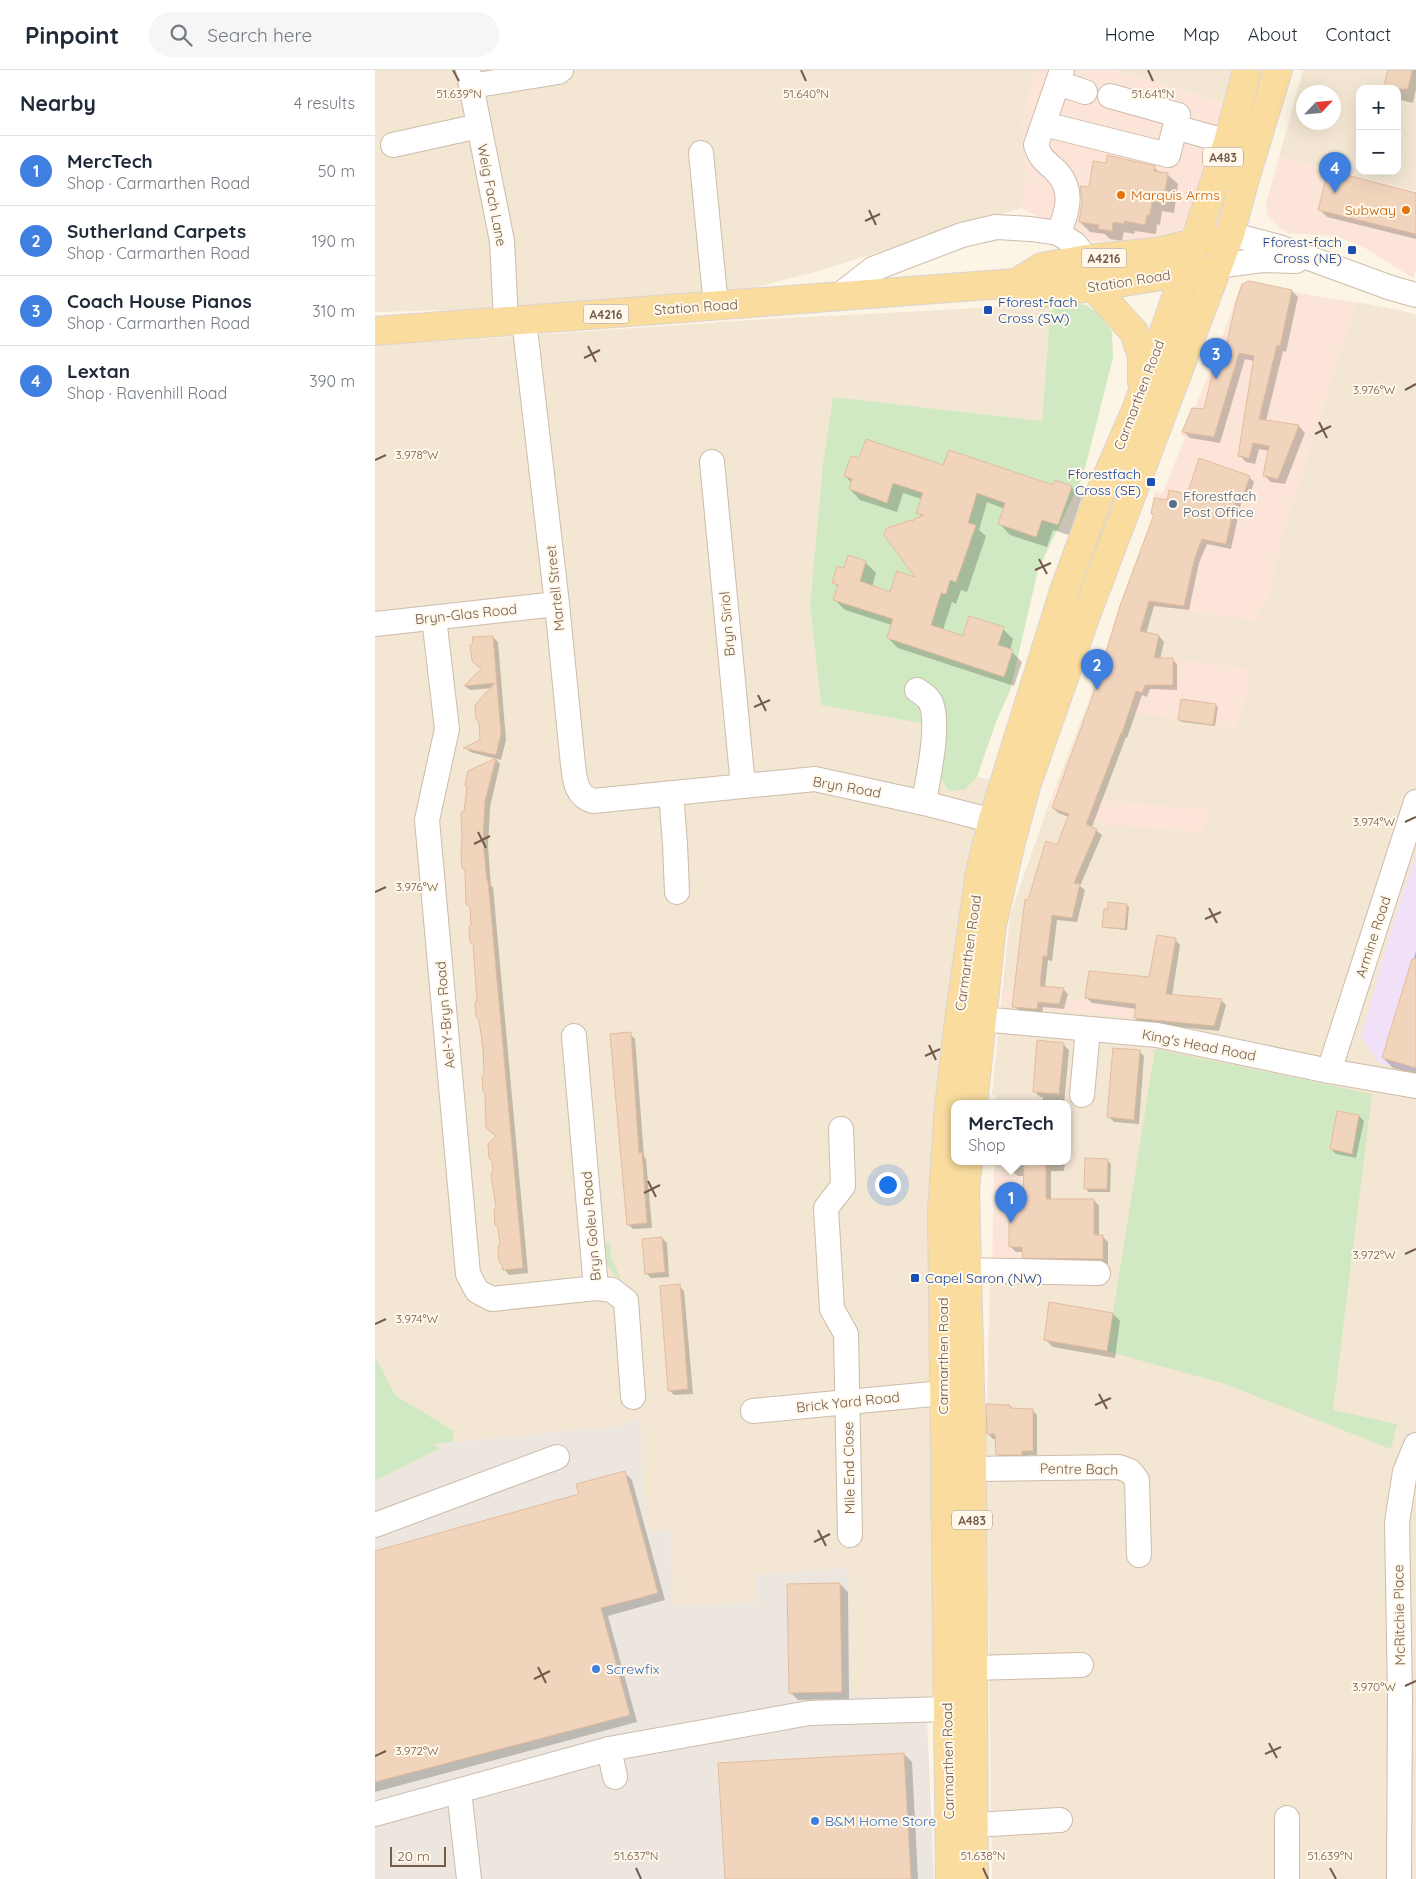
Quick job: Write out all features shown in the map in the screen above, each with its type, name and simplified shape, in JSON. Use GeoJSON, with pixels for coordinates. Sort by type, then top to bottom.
{"type":"FeatureCollection","features":[{"type":"Feature","properties":{"kind":"main road","name":"Carmarthen Road"},"geometry":{"type":"LineString","coordinates":[[950,1879],[942,1210],[949,1108],[972,921],[980,872],[993,819],[1064,591],[1100,493],[1142,391],[1195,242],[1228,142],[1247,70]]}},
{"type":"Feature","properties":{"kind":"main road","name":"Carmarthen Road"},"geometry":{"type":"LineString","coordinates":[[973,1100],[992,925],[1027,783],[1086,615],[1230,234],[1278,70]]}},
{"type":"Feature","properties":{"kind":"main road","name":"Station Road"},"geometry":{"type":"LineString","coordinates":[[1017,283],[1042,267],[1087,259],[1157,252],[1230,234]]}},
{"type":"Feature","properties":{"kind":"main road","name":"Station Road"},"geometry":{"type":"LineString","coordinates":[[375,331],[1017,283],[1045,293],[1184,273],[1217,266]]}},
{"type":"Feature","properties":{"kind":"main road"},"geometry":{"type":"LineString","coordinates":[[1093,287],[1134,332],[1142,358],[1142,391]]}},
{"type":"Feature","properties":{"kind":"main road","name":"Carmarthen Road"},"geometry":{"type":"LineString","coordinates":[[968,1165],[965,1189],[972,1469],[973,1879]]}},
{"type":"Feature","properties":{"kind":"street"},"geometry":{"type":"LineString","coordinates":[[469,78],[558,72],[561,70]]}},
{"type":"Feature","properties":{"kind":"street"},"geometry":{"type":"LineString","coordinates":[[1058,233],[1065,218],[1068,196],[1064,181],[1039,156],[1036,145],[1060,77],[1085,92]]}},
{"type":"Feature","properties":{"kind":"street","name":"Weig Fach Lane"},"geometry":{"type":"LineString","coordinates":[[469,78],[502,241],[515,320]]}},
{"type":"Feature","properties":{"kind":"street"},"geometry":{"type":"LineString","coordinates":[[1044,124],[1167,155],[1178,115],[1110,96]]}},
{"type":"Feature","properties":{"kind":"street"},"geometry":{"type":"LineString","coordinates":[[393,145],[479,126]]}},
{"type":"Feature","properties":{"kind":"street"},"geometry":{"type":"LineString","coordinates":[[1175,127],[1228,142]]}},
{"type":"Feature","properties":{"kind":"street"},"geometry":{"type":"LineString","coordinates":[[701,153],[716,306]]}},
{"type":"Feature","properties":{"kind":"street"},"geometry":{"type":"LineString","coordinates":[[837,297],[873,269],[963,235],[996,226],[1058,233],[1075,244],[1087,259]]}},
{"type":"Feature","properties":{"kind":"street"},"geometry":{"type":"LineString","coordinates":[[1230,234],[1279,247],[1416,295]]}},
{"type":"Feature","properties":{"kind":"street"},"geometry":{"type":"LineString","coordinates":[[1217,266],[1263,260],[1318,262]]}},
{"type":"Feature","properties":{"kind":"street","name":"Martell Street"},"geometry":{"type":"LineString","coordinates":[[515,320],[557,604],[576,786],[580,794],[586,799],[593,801],[640,796]]}},
{"type":"Feature","properties":{"kind":"street","name":"Bryn Siriol"},"geometry":{"type":"LineString","coordinates":[[711,462],[743,786]]}},
{"type":"Feature","properties":{"kind":"street","name":"Bryn-Glas Road"},"geometry":{"type":"LineString","coordinates":[[375,624],[557,604]]}},
{"type":"Feature","properties":{"kind":"street","name":"Ael-Y-Bryn Road"},"geometry":{"type":"LineString","coordinates":[[434,618],[447,729],[427,820],[468,1274],[477,1292],[492,1299],[596,1288]]}},
{"type":"Feature","properties":{"kind":"street"},"geometry":{"type":"LineString","coordinates":[[917,690],[927,697],[932,706],[933,719],[934,737],[924,803]]}},
{"type":"Feature","properties":{"kind":"street","name":"Bryn Road"},"geometry":{"type":"LineString","coordinates":[[640,796],[815,779],[993,819]]}},
{"type":"Feature","properties":{"kind":"street"},"geometry":{"type":"LineString","coordinates":[[671,793],[677,892]]}},
{"type":"Feature","properties":{"kind":"street","name":"Armine Road"},"geometry":{"type":"LineString","coordinates":[[1329,1071],[1416,802]]}},
{"type":"Feature","properties":{"kind":"street","name":"King's Head Road"},"geometry":{"type":"LineString","coordinates":[[981,1019],[1157,1035],[1329,1071],[1416,1086]]}},
{"type":"Feature","properties":{"kind":"street"},"geometry":{"type":"LineString","coordinates":[[1082,1095],[1088,1029]]}},
{"type":"Feature","properties":{"kind":"street","name":"Bryn Goleu Road"},"geometry":{"type":"LineString","coordinates":[[574,1036],[596,1288],[612,1290],[625,1302],[633,1397]]}},
{"type":"Feature","properties":{"kind":"street","name":"Mile End Close"},"geometry":{"type":"LineString","coordinates":[[841,1129],[843,1186],[827,1208],[832,1309],[846,1334],[850,1535]]}},
{"type":"Feature","properties":{"kind":"street"},"geometry":{"type":"LineString","coordinates":[[967,1270],[1098,1274]]}},
{"type":"Feature","properties":{"kind":"street","name":"Brick Yard Road"},"geometry":{"type":"LineString","coordinates":[[753,1411],[943,1393]]}},
{"type":"Feature","properties":{"kind":"street","name":"McRitchie Place"},"geometry":{"type":"LineString","coordinates":[[1399,1879],[1400,1697],[1397,1522],[1405,1472],[1416,1445]]}},
{"type":"Feature","properties":{"kind":"street"},"geometry":{"type":"LineString","coordinates":[[375,1525],[557,1457]]}},
{"type":"Feature","properties":{"kind":"street","name":"Pentre Bach"},"geometry":{"type":"LineString","coordinates":[[972,1469],[1119,1467],[1130,1471],[1137,1480],[1139,1555]]}},
{"type":"Feature","properties":{"kind":"street"},"geometry":{"type":"LineString","coordinates":[[973,1668],[1081,1665]]}},
{"type":"Feature","properties":{"kind":"street"},"geometry":{"type":"LineString","coordinates":[[375,1814],[609,1749],[809,1713],[948,1709]]}},
{"type":"Feature","properties":{"kind":"street"},"geometry":{"type":"LineString","coordinates":[[609,1749],[615,1777]]}},
{"type":"Feature","properties":{"kind":"street"},"geometry":{"type":"LineString","coordinates":[[459,1791],[469,1879]]}},
{"type":"Feature","properties":{"kind":"street"},"geometry":{"type":"LineString","coordinates":[[1287,1818],[1287,1879]]}},
{"type":"Feature","properties":{"kind":"street"},"geometry":{"type":"LineString","coordinates":[[973,1826],[1059,1820]]}},
{"type":"Feature","properties":{"kind":"shaded area"},"geometry":{"type":"Polygon","coordinates":[[[375,70],[1035,70],[1022,122],[1027,175],[1021,208],[815,272],[725,295],[529,308],[375,312],[375,70]]]}},
{"type":"Feature","properties":{"kind":"shaded area"},"geometry":{"type":"Polygon","coordinates":[[[1035,70],[1116,70],[1227,104],[1192,206],[1181,230],[1132,242],[1087,241],[1021,208],[1027,175],[1022,122],[1035,70]]]}},
{"type":"Feature","properties":{"kind":"shaded area"},"geometry":{"type":"Polygon","coordinates":[[[1116,70],[1238,70],[1227,104],[1116,70]]]}},
{"type":"Feature","properties":{"kind":"shaded area"},"geometry":{"type":"Polygon","coordinates":[[[1303,70],[1416,70],[1416,191],[1279,157],[1296,95],[1296,130],[1341,130],[1341,85],[1299,85],[1303,70]]]}},
{"type":"Feature","properties":{"kind":"shaded area"},"geometry":{"type":"Polygon","coordinates":[[[1279,157],[1416,192],[1416,270],[1413,278],[1365,248],[1336,236],[1288,233],[1281,229],[1268,216],[1266,204],[1279,157]]]}},
{"type":"Feature","properties":{"kind":"shaded area"},"geometry":{"type":"Polygon","coordinates":[[[1249,281],[1320,297],[1356,302],[1281,540],[1267,603],[1261,602],[1260,622],[1122,600],[1154,515],[1151,514],[1155,492],[1163,493],[1185,437],[1181,436],[1192,408],[1195,408],[1242,284],[1249,281]]]}},
{"type":"Feature","properties":{"kind":"shaded area"},"geometry":{"type":"Polygon","coordinates":[[[1356,302],[1416,315],[1416,1879],[992,1879],[986,1434],[990,1284],[992,1273],[1041,1274],[1041,1174],[994,1172],[994,1165],[1071,1165],[1071,1100],[996,1100],[996,1095],[992,1095],[1010,916],[1047,809],[1087,706],[1122,600],[1267,602],[1281,540],[1356,302]]]}},
{"type":"Feature","properties":{"kind":"shaded area"},"geometry":{"type":"Polygon","coordinates":[[[1056,304],[1050,313],[1042,421],[833,397],[823,463],[810,605],[821,705],[920,723],[944,753],[965,790],[977,777],[991,780],[958,939],[955,1100],[951,1100],[951,1165],[953,1165],[942,1696],[850,1696],[848,1568],[755,1574],[757,1602],[673,1606],[671,1531],[646,1531],[640,1417],[621,1426],[453,1442],[454,1431],[395,1395],[375,1356],[375,346],[752,320],[1056,304]]]}},
{"type":"Feature","properties":{"kind":"shaded area"},"geometry":{"type":"Polygon","coordinates":[[[1106,649],[1251,669],[1248,692],[1236,729],[1087,706],[1106,649]]]}},
{"type":"Feature","properties":{"kind":"shaded area"},"geometry":{"type":"Polygon","coordinates":[[[1057,784],[1108,802],[1163,805],[1210,811],[1203,832],[1104,825],[1047,809],[1057,784]]]}},
{"type":"Feature","properties":{"kind":"shaded area"},"geometry":{"type":"Polygon","coordinates":[[[1416,853],[1416,1071],[1379,1063],[1361,1037],[1394,921],[1416,853]]]}},
{"type":"Feature","properties":{"kind":"shaded area"},"geometry":{"type":"Polygon","coordinates":[[[1002,990],[1133,1006],[1131,1018],[1001,1005],[1002,990]]]}},
{"type":"Feature","properties":{"kind":"shaded area"},"geometry":{"type":"Polygon","coordinates":[[[994,1172],[1041,1173],[1041,1275],[992,1273],[994,1172]]]}},
{"type":"Feature","properties":{"kind":"shaded area"},"geometry":{"type":"Polygon","coordinates":[[[640,1417],[646,1530],[671,1531],[673,1606],[757,1602],[755,1574],[848,1568],[851,1696],[926,1696],[934,1879],[375,1879],[375,1481],[438,1449],[433,1444],[620,1426],[640,1417]]]}},
{"type":"Feature","properties":{"kind":"green space"},"geometry":{"type":"Polygon","coordinates":[[[1068,302],[1086,305],[1100,315],[1112,332],[1113,358],[1083,476],[1038,570],[1010,691],[996,722],[977,777],[965,790],[949,791],[940,777],[944,753],[920,723],[821,705],[810,605],[823,463],[833,397],[1042,421],[1050,313],[1056,304],[1068,302]]]}},
{"type":"Feature","properties":{"kind":"green space"},"geometry":{"type":"Polygon","coordinates":[[[1155,1049],[1372,1094],[1333,1410],[1397,1424],[1391,1449],[1225,1384],[1107,1351],[1155,1049]]]}},
{"type":"Feature","properties":{"kind":"green space"},"geometry":{"type":"Polygon","coordinates":[[[610,1242],[611,1259],[620,1276],[619,1280],[596,1250],[610,1242]]]}},
{"type":"Feature","properties":{"kind":"green space"},"geometry":{"type":"Polygon","coordinates":[[[375,1356],[395,1395],[454,1431],[453,1442],[433,1444],[439,1449],[375,1481],[375,1356]]]}},
{"type":"Feature","properties":{"kind":"building"},"geometry":{"type":"Polygon","coordinates":[[[1388,70],[1412,70],[1408,89],[1401,89],[1401,85],[1384,85],[1388,70]]]}},
{"type":"Feature","properties":{"kind":"building","name":"Marquis Arms"},"geometry":{"type":"Polygon","coordinates":[[[1107,155],[1155,166],[1154,171],[1168,173],[1163,203],[1152,201],[1150,215],[1147,215],[1145,225],[1124,221],[1124,224],[1113,222],[1112,231],[1098,229],[1099,225],[1079,222],[1082,202],[1080,186],[1089,187],[1093,161],[1106,163],[1107,155]]]}},
{"type":"Feature","properties":{"kind":"building"},"geometry":{"type":"Polygon","coordinates":[[[1328,170],[1416,193],[1416,234],[1318,210],[1328,170]]]}},
{"type":"Feature","properties":{"kind":"building"},"geometry":{"type":"Polygon","coordinates":[[[1249,281],[1292,290],[1280,346],[1277,345],[1259,419],[1299,425],[1278,479],[1263,476],[1269,446],[1253,443],[1249,458],[1238,456],[1254,356],[1239,353],[1214,437],[1182,432],[1192,408],[1204,409],[1217,354],[1224,356],[1242,284],[1249,281]]]}},
{"type":"Feature","properties":{"kind":"building"},"geometry":{"type":"Polygon","coordinates":[[[866,439],[943,465],[949,450],[1053,485],[1055,480],[1072,486],[1058,525],[1042,520],[1036,537],[998,524],[1005,503],[977,493],[968,523],[976,525],[956,582],[950,580],[946,594],[941,593],[931,625],[963,636],[969,616],[1004,627],[998,645],[1013,650],[1004,677],[887,638],[893,619],[833,600],[838,585],[832,583],[837,566],[844,568],[848,555],[866,561],[860,581],[890,592],[897,571],[915,577],[884,535],[887,528],[913,521],[924,515],[916,513],[923,493],[893,483],[887,503],[849,489],[852,479],[844,476],[851,456],[859,458],[866,439]]]}},
{"type":"Feature","properties":{"kind":"building"},"geometry":{"type":"Polygon","coordinates":[[[1199,458],[1250,476],[1243,496],[1237,494],[1226,544],[1202,539],[1195,557],[1184,606],[1149,601],[1140,631],[1159,635],[1154,658],[1173,658],[1173,685],[1145,685],[1142,693],[1136,691],[1122,733],[1086,824],[1097,829],[1074,883],[1080,884],[1072,918],[1052,915],[1047,956],[1043,956],[1040,986],[1064,988],[1059,1004],[1038,1002],[1037,1009],[1012,1007],[1025,899],[1028,900],[1046,841],[1057,845],[1069,814],[1052,808],[1091,701],[1120,606],[1154,514],[1151,514],[1154,498],[1167,500],[1169,490],[1183,493],[1184,491],[1188,492],[1199,458]]]}},
{"type":"Feature","properties":{"kind":"building"},"geometry":{"type":"Polygon","coordinates":[[[493,636],[501,734],[496,755],[463,748],[480,740],[479,722],[476,719],[475,705],[495,683],[464,686],[481,669],[472,661],[470,645],[473,643],[472,637],[493,636]]]}},
{"type":"Feature","properties":{"kind":"building"},"geometry":{"type":"Polygon","coordinates":[[[1181,699],[1216,704],[1213,725],[1178,720],[1181,699]]]}},
{"type":"Feature","properties":{"kind":"building"},"geometry":{"type":"Polygon","coordinates":[[[496,758],[485,801],[483,841],[523,1268],[503,1270],[499,1262],[498,1247],[500,1244],[498,1228],[495,1225],[494,1210],[496,1208],[491,1174],[493,1171],[492,1161],[489,1158],[488,1144],[496,1136],[486,1128],[485,1093],[483,1091],[482,1077],[484,1074],[483,1048],[479,1020],[476,1017],[475,1003],[477,1000],[473,944],[470,942],[469,928],[471,925],[470,907],[466,904],[465,871],[462,868],[461,854],[461,813],[464,811],[467,788],[465,785],[468,771],[496,758]]]}},
{"type":"Feature","properties":{"kind":"building"},"geometry":{"type":"Polygon","coordinates":[[[1108,902],[1127,904],[1125,929],[1102,927],[1104,909],[1108,909],[1108,902]]]}},
{"type":"Feature","properties":{"kind":"building"},"geometry":{"type":"Polygon","coordinates":[[[1157,935],[1176,938],[1166,994],[1222,999],[1214,1026],[1134,1018],[1136,1004],[1085,998],[1089,971],[1149,977],[1157,935]]]}},
{"type":"Feature","properties":{"kind":"building"},"geometry":{"type":"Polygon","coordinates":[[[1412,959],[1416,959],[1416,1068],[1382,1058],[1412,959]]]}},
{"type":"Feature","properties":{"kind":"building"},"geometry":{"type":"Polygon","coordinates":[[[631,1032],[639,1153],[642,1152],[647,1223],[627,1225],[610,1034],[631,1032]]]}},
{"type":"Feature","properties":{"kind":"building"},"geometry":{"type":"Polygon","coordinates":[[[1037,1040],[1064,1043],[1059,1094],[1033,1092],[1037,1040]]]}},
{"type":"Feature","properties":{"kind":"building"},"geometry":{"type":"Polygon","coordinates":[[[1113,1048],[1140,1050],[1134,1120],[1107,1117],[1113,1048]]]}},
{"type":"Feature","properties":{"kind":"building"},"geometry":{"type":"Polygon","coordinates":[[[1337,1111],[1359,1115],[1352,1154],[1330,1149],[1337,1111]]]}},
{"type":"Feature","properties":{"kind":"building"},"geometry":{"type":"Polygon","coordinates":[[[1085,1158],[1108,1159],[1107,1189],[1084,1189],[1085,1158]]]}},
{"type":"Feature","properties":{"kind":"building"},"geometry":{"type":"Polygon","coordinates":[[[1024,1165],[1046,1165],[1046,1199],[1094,1199],[1094,1235],[1103,1235],[1103,1259],[1023,1258],[1022,1247],[1009,1247],[1009,1202],[1023,1202],[1024,1165]]]}},
{"type":"Feature","properties":{"kind":"building"},"geometry":{"type":"Polygon","coordinates":[[[662,1237],[665,1272],[645,1274],[642,1239],[662,1237]]]}},
{"type":"Feature","properties":{"kind":"building"},"geometry":{"type":"Polygon","coordinates":[[[680,1284],[688,1389],[668,1391],[660,1286],[680,1284]]]}},
{"type":"Feature","properties":{"kind":"building"},"geometry":{"type":"Polygon","coordinates":[[[1049,1302],[1113,1313],[1107,1351],[1044,1340],[1049,1302]]]}},
{"type":"Feature","properties":{"kind":"building"},"geometry":{"type":"Polygon","coordinates":[[[986,1404],[1010,1405],[1010,1408],[1033,1409],[1033,1451],[1022,1451],[1022,1455],[996,1455],[995,1434],[987,1434],[986,1404]]]}},
{"type":"Feature","properties":{"kind":"building"},"geometry":{"type":"Polygon","coordinates":[[[625,1471],[658,1593],[601,1608],[630,1715],[375,1782],[375,1551],[579,1494],[576,1484],[625,1471]]]}},
{"type":"Feature","properties":{"kind":"building"},"geometry":{"type":"Polygon","coordinates":[[[840,1583],[842,1692],[789,1693],[787,1584],[840,1583]]]}},
{"type":"Feature","properties":{"kind":"building","name":"B&M Home Store"},"geometry":{"type":"Polygon","coordinates":[[[904,1753],[911,1879],[725,1879],[718,1763],[904,1753]]]}},
{"type":"Feature","properties":{"kind":"place","name":"Lextan"},"geometry":{"type":"Point","coordinates":[1335,193]}},
{"type":"Feature","properties":{"kind":"place","name":"Marquis Arms"},"geometry":{"type":"Point","coordinates":[1121,195]}},
{"type":"Feature","properties":{"kind":"place","name":"Subway"},"geometry":{"type":"Point","coordinates":[1406,210]}},
{"type":"Feature","properties":{"kind":"place","name":"Fforest-fach Cross (NE)"},"geometry":{"type":"Point","coordinates":[1352,250]}},
{"type":"Feature","properties":{"kind":"place","name":"Fforest-fach Cross (SW)"},"geometry":{"type":"Point","coordinates":[988,310]}},
{"type":"Feature","properties":{"kind":"place","name":"Coach House Pianos"},"geometry":{"type":"Point","coordinates":[1216,379]}},
{"type":"Feature","properties":{"kind":"place","name":"Fforestfach Cross (SE)"},"geometry":{"type":"Point","coordinates":[1151,482]}},
{"type":"Feature","properties":{"kind":"place","name":"Fforestfach Post Office"},"geometry":{"type":"Point","coordinates":[1173,504]}},
{"type":"Feature","properties":{"kind":"place","name":"Sutherland Carpets"},"geometry":{"type":"Point","coordinates":[1097,690]}},
{"type":"Feature","properties":{"kind":"place","name":"MercTech"},"geometry":{"type":"Point","coordinates":[1011,1223]}},
{"type":"Feature","properties":{"kind":"place","name":"Capel Saron (NW)"},"geometry":{"type":"Point","coordinates":[915,1278]}},
{"type":"Feature","properties":{"kind":"place","name":"Screwfix"},"geometry":{"type":"Point","coordinates":[596,1669]}},
{"type":"Feature","properties":{"kind":"place","name":"B&M Home Store"},"geometry":{"type":"Point","coordinates":[815,1821]}}]}
